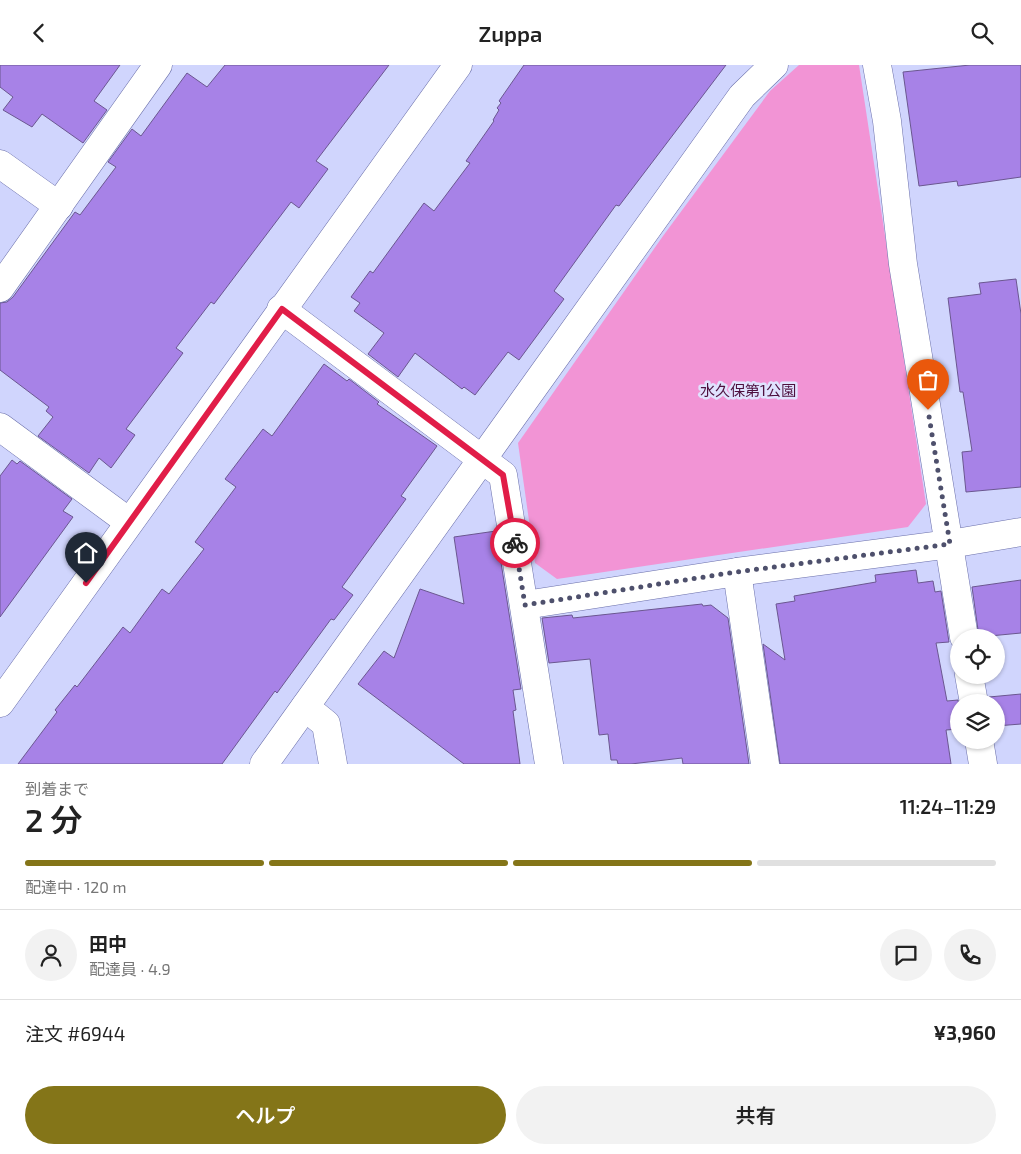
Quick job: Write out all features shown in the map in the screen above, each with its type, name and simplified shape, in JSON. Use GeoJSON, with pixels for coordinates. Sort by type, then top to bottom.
{"type":"FeatureCollection","features":[{"type":"Feature","properties":{"kind":"street"},"geometry":{"type":"LineString","coordinates":[[0,288],[158,65]]}},
{"type":"Feature","properties":{"kind":"street"},"geometry":{"type":"LineString","coordinates":[[0,703],[458,65]]}},
{"type":"Feature","properties":{"kind":"street"},"geometry":{"type":"LineString","coordinates":[[264,764],[742,96],[774,65]]}},
{"type":"Feature","properties":{"kind":"street"},"geometry":{"type":"LineString","coordinates":[[877,65],[887,121],[903,264],[963,629]]}},
{"type":"Feature","properties":{"kind":"street"},"geometry":{"type":"LineString","coordinates":[[0,164],[59,206]]}},
{"type":"Feature","properties":{"kind":"street"},"geometry":{"type":"LineString","coordinates":[[282,309],[503,475],[549,764]]}},
{"type":"Feature","properties":{"kind":"street"},"geometry":{"type":"LineString","coordinates":[[0,427],[129,522]]}},
{"type":"Feature","properties":{"kind":"street"},"geometry":{"type":"LineString","coordinates":[[525,605],[736,572],[950,544],[1021,532]]}},
{"type":"Feature","properties":{"kind":"street"},"geometry":{"type":"LineString","coordinates":[[736,572],[765,764]]}},
{"type":"Feature","properties":{"kind":"street"},"geometry":{"type":"LineString","coordinates":[[305,707],[326,724],[333,764]]}},
{"type":"Feature","properties":{"kind":"street"},"geometry":{"type":"LineString","coordinates":[[980,749],[983,764]]}},
{"type":"Feature","properties":{"kind":"green space","name":"水久保第1公園"},"geometry":{"type":"Polygon","coordinates":[[[799,65],[859,65],[926,504],[908,527],[557,579],[535,563],[518,443],[663,236],[770,91],[799,65]]]}},
{"type":"Feature","properties":{"kind":"building"},"geometry":{"type":"Polygon","coordinates":[[[0,65],[120,65],[94,101],[107,110],[83,143],[42,114],[32,127],[3,110],[13,97],[0,87],[0,65]]]}},
{"type":"Feature","properties":{"kind":"building"},"geometry":{"type":"Polygon","coordinates":[[[225,65],[389,65],[316,161],[328,169],[299,208],[291,202],[214,304],[211,302],[176,348],[183,353],[126,429],[135,435],[111,468],[99,458],[89,473],[38,436],[53,417],[46,411],[49,407],[0,370],[0,303],[7,302],[13,297],[75,212],[80,215],[116,167],[108,162],[132,129],[141,136],[187,73],[207,87],[225,65]]]}},
{"type":"Feature","properties":{"kind":"building"},"geometry":{"type":"Polygon","coordinates":[[[524,65],[726,65],[619,206],[616,205],[554,291],[564,299],[519,360],[508,352],[475,395],[464,387],[462,389],[415,353],[398,377],[368,354],[384,333],[354,311],[360,303],[351,297],[370,271],[373,273],[424,203],[434,211],[470,163],[466,161],[494,121],[499,110],[497,108],[501,103],[499,101],[524,65]]]}},
{"type":"Feature","properties":{"kind":"building"},"geometry":{"type":"Polygon","coordinates":[[[970,65],[1021,65],[1021,177],[958,186],[957,181],[919,186],[903,72],[970,65]]]}},
{"type":"Feature","properties":{"kind":"building"},"geometry":{"type":"Polygon","coordinates":[[[1016,279],[1021,314],[1021,487],[966,492],[962,452],[972,451],[963,392],[960,392],[948,298],[981,294],[979,283],[1016,279]]]}},
{"type":"Feature","properties":{"kind":"building"},"geometry":{"type":"Polygon","coordinates":[[[324,364],[347,381],[349,379],[379,402],[377,404],[437,446],[401,496],[406,499],[342,587],[353,595],[334,620],[331,619],[277,693],[275,691],[222,764],[18,764],[57,712],[55,710],[75,685],[77,687],[123,627],[130,633],[162,589],[169,594],[204,549],[195,542],[236,487],[225,479],[263,429],[272,436],[324,364]]]}},
{"type":"Feature","properties":{"kind":"building"},"geometry":{"type":"Polygon","coordinates":[[[12,460],[17,464],[20,461],[72,499],[63,511],[73,517],[0,617],[0,476],[12,460]]]}},
{"type":"Feature","properties":{"kind":"building"},"geometry":{"type":"Polygon","coordinates":[[[496,531],[521,689],[513,690],[516,710],[513,711],[520,764],[464,764],[358,684],[384,651],[394,658],[420,589],[464,604],[454,537],[496,531]]]}},
{"type":"Feature","properties":{"kind":"building"},"geometry":{"type":"Polygon","coordinates":[[[916,570],[918,583],[933,581],[935,592],[941,591],[949,642],[936,643],[947,701],[950,701],[950,730],[946,730],[951,764],[780,764],[763,644],[785,660],[776,604],[795,601],[794,596],[876,582],[875,575],[916,570]]]}},
{"type":"Feature","properties":{"kind":"building"},"geometry":{"type":"Polygon","coordinates":[[[1021,580],[1021,633],[1005,635],[1005,629],[978,629],[972,587],[1021,580]]]}},
{"type":"Feature","properties":{"kind":"building"},"geometry":{"type":"Polygon","coordinates":[[[702,604],[703,606],[711,605],[728,618],[749,764],[683,764],[682,758],[618,764],[617,760],[611,760],[608,734],[599,735],[590,659],[549,663],[542,618],[572,615],[573,618],[702,604]]]}},
{"type":"Feature","properties":{"kind":"building"},"geometry":{"type":"Polygon","coordinates":[[[1021,694],[1021,724],[1005,725],[1005,696],[1021,694]]]}},
{"type":"Feature","properties":{"kind":"way so far"},"geometry":{"type":"LineString","coordinates":[[515,543],[525,605],[736,572],[950,544],[928,410]]}},
{"type":"Feature","properties":{"kind":"route"},"geometry":{"type":"LineString","coordinates":[[86,583],[282,309],[503,475],[515,543]]}}]}
